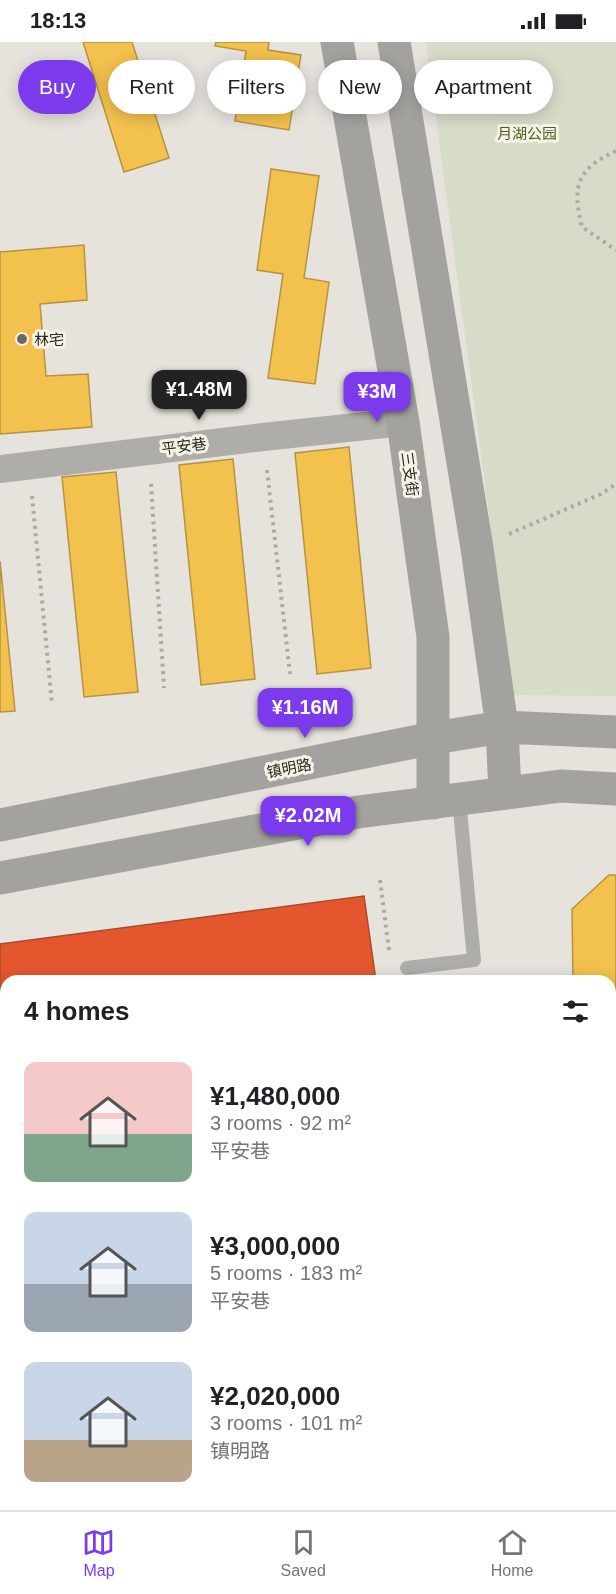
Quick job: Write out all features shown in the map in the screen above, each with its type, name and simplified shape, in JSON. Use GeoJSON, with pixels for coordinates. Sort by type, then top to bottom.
{"type":"FeatureCollection","features":[{"type":"Feature","properties":{"kind":"main road","name":"三支街"},"geometry":{"type":"LineString","coordinates":[[337,42],[403,422],[434,651],[434,738],[446,801]]}},
{"type":"Feature","properties":{"kind":"main road"},"geometry":{"type":"LineString","coordinates":[[394,42],[477,548],[502,727],[505,793]]}},
{"type":"Feature","properties":{"kind":"main road","name":"镇明路"},"geometry":{"type":"LineString","coordinates":[[0,825],[434,738],[502,727],[616,732]]}},
{"type":"Feature","properties":{"kind":"main road"},"geometry":{"type":"LineString","coordinates":[[0,878],[353,813],[561,786],[616,789]]}},
{"type":"Feature","properties":{"kind":"street","name":"平安巷"},"geometry":{"type":"LineString","coordinates":[[0,469],[263,436],[403,422]]}},
{"type":"Feature","properties":{"kind":"lane"},"geometry":{"type":"LineString","coordinates":[[407,968],[474,960],[446,801]]}},
{"type":"Feature","properties":{"kind":"path"},"geometry":{"type":"LineString","coordinates":[[616,151],[603,157],[582,175],[575,200],[582,227],[616,250]]}},
{"type":"Feature","properties":{"kind":"path"},"geometry":{"type":"LineString","coordinates":[[263,436],[290,674]]}},
{"type":"Feature","properties":{"kind":"path"},"geometry":{"type":"LineString","coordinates":[[149,451],[164,688]]}},
{"type":"Feature","properties":{"kind":"path"},"geometry":{"type":"LineString","coordinates":[[29,466],[52,704]]}},
{"type":"Feature","properties":{"kind":"path"},"geometry":{"type":"LineString","coordinates":[[503,537],[601,494],[616,484]]}},
{"type":"Feature","properties":{"kind":"path"},"geometry":{"type":"LineString","coordinates":[[380,880],[390,958]]}},
{"type":"Feature","properties":{"kind":"green space","name":"月湖公园"},"geometry":{"type":"Polygon","coordinates":[[[426,42],[616,42],[616,696],[513,695],[436,114],[553,114],[553,60],[428,60],[426,42]]]}},
{"type":"Feature","properties":{"kind":"building: Homes"},"geometry":{"type":"Polygon","coordinates":[[[83,42],[132,42],[138,60],[108,60],[108,114],[155,114],[169,158],[124,172],[96,83],[96,60],[89,60],[83,42]]]}},
{"type":"Feature","properties":{"kind":"building: Homes"},"geometry":{"type":"Polygon","coordinates":[[[216,42],[269,42],[268,50],[301,55],[300,60],[245,60],[246,51],[215,46],[216,42]]]}},
{"type":"Feature","properties":{"kind":"building: Homes"},"geometry":{"type":"Polygon","coordinates":[[[236,114],[292,114],[289,130],[235,121],[236,114]]]}},
{"type":"Feature","properties":{"kind":"building: Homes"},"geometry":{"type":"Polygon","coordinates":[[[271,169],[319,176],[304,278],[329,282],[315,384],[268,378],[283,274],[257,270],[271,169]]]}},
{"type":"Feature","properties":{"kind":"building: Homes","name":"林宅"},"geometry":{"type":"Polygon","coordinates":[[[84,245],[87,300],[40,304],[46,376],[88,374],[92,427],[0,434],[0,252],[84,245]]]}},
{"type":"Feature","properties":{"kind":"building: Homes"},"geometry":{"type":"Polygon","coordinates":[[[349,447],[371,668],[317,674],[295,453],[349,447]]]}},
{"type":"Feature","properties":{"kind":"building: Homes"},"geometry":{"type":"Polygon","coordinates":[[[233,459],[255,679],[201,685],[179,465],[233,459]]]}},
{"type":"Feature","properties":{"kind":"building: Homes"},"geometry":{"type":"Polygon","coordinates":[[[116,472],[138,692],[84,697],[62,477],[116,472]]]}},
{"type":"Feature","properties":{"kind":"building: Homes"},"geometry":{"type":"Polygon","coordinates":[[[0,561],[15,711],[0,712],[0,561]]]}},
{"type":"Feature","properties":{"kind":"building: Homes"},"geometry":{"type":"Polygon","coordinates":[[[609,875],[616,875],[616,975],[573,975],[572,909],[609,875]]]}},
{"type":"Feature","properties":{"kind":"building: Shops"},"geometry":{"type":"Polygon","coordinates":[[[364,896],[375,975],[0,975],[0,944],[364,896]]]}},
{"type":"Feature","properties":{"kind":"place","name":"林宅"},"geometry":{"type":"Point","coordinates":[22,339]}}]}
